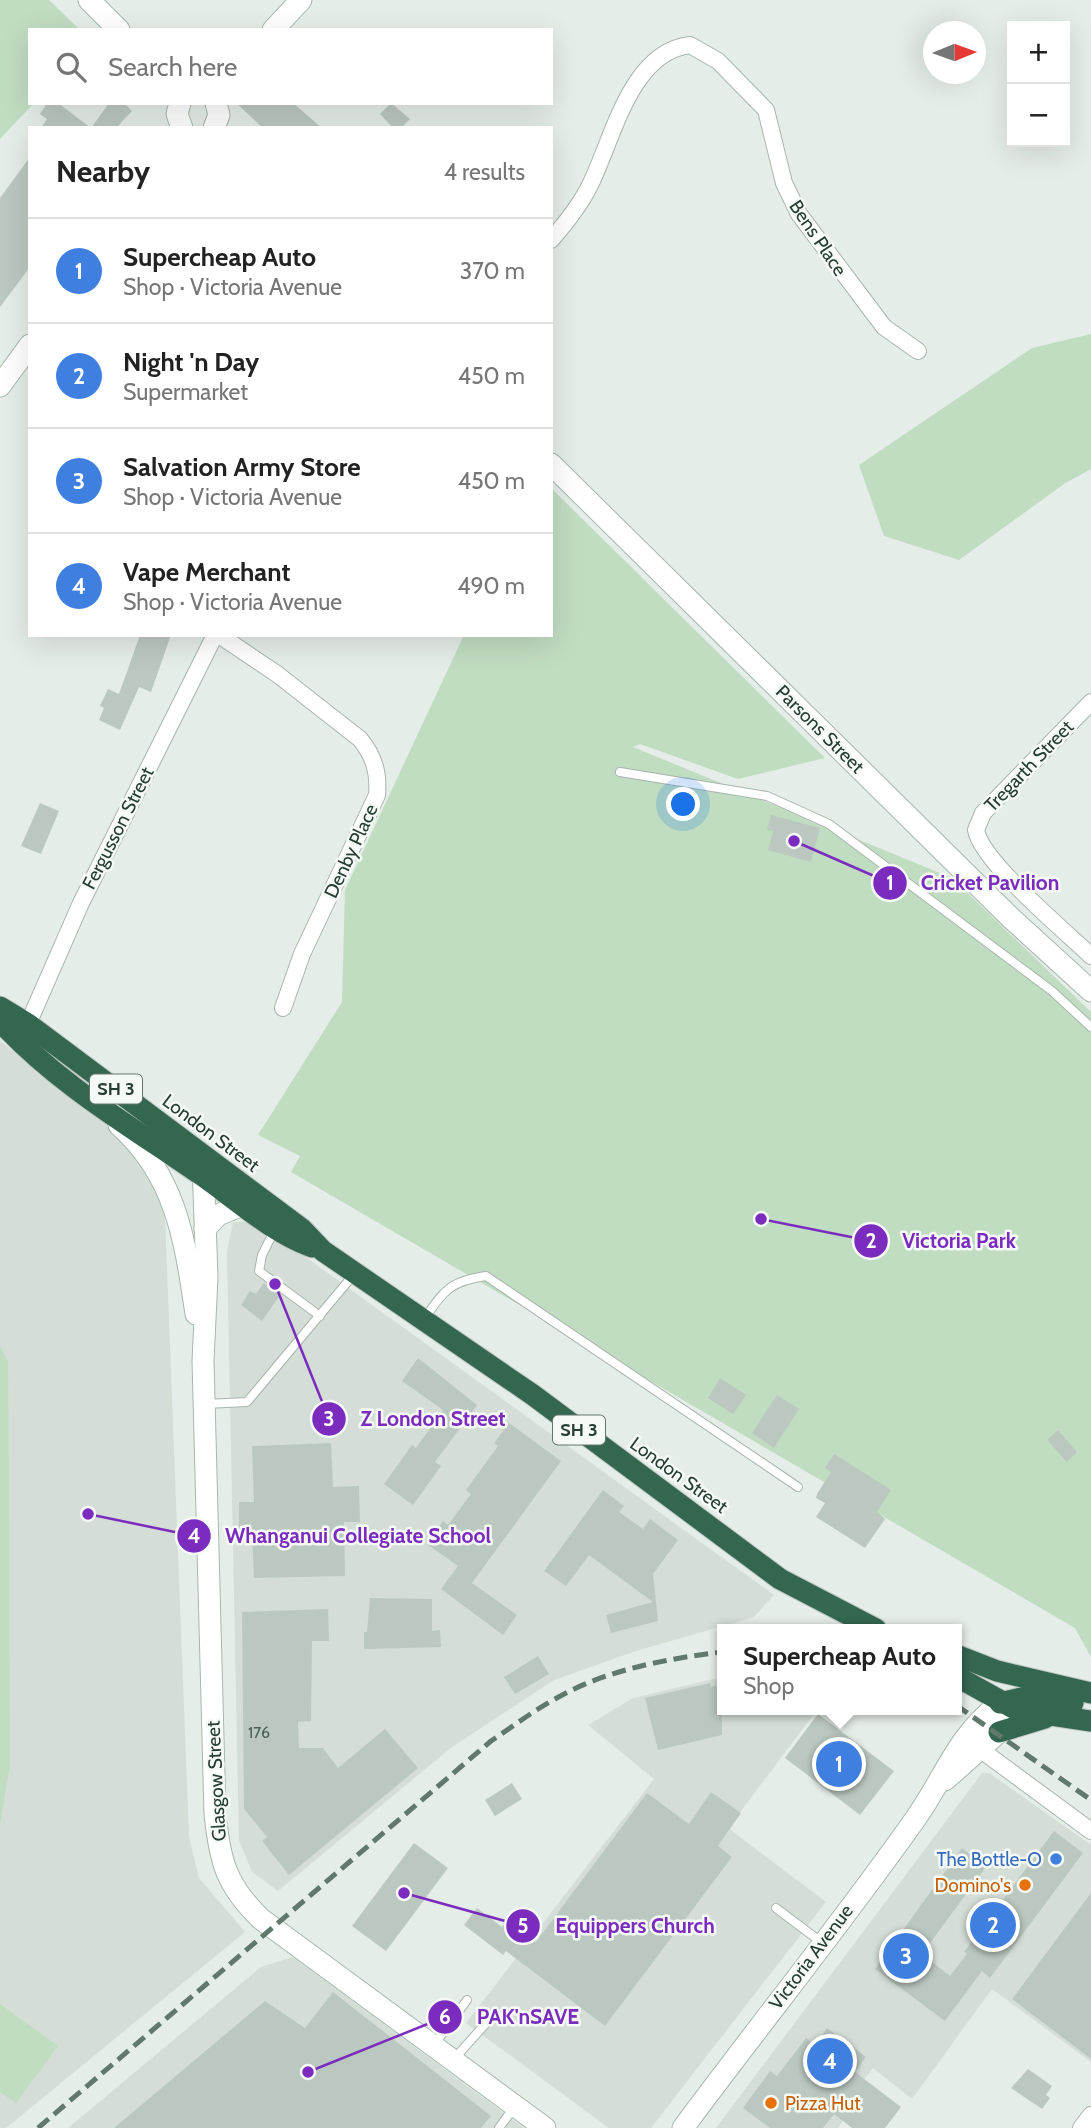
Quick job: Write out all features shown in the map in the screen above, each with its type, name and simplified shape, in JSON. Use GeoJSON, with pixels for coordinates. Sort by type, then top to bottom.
{"type":"FeatureCollection","features":[{"type":"Feature","properties":{"kind":"highway","name":"London Street"},"geometry":{"type":"LineString","coordinates":[[0,1007],[28,1024],[302,1228],[323,1251],[425,1318],[780,1579],[866,1624]]}},
{"type":"Feature","properties":{"kind":"highway","name":"London Street"},"geometry":{"type":"LineString","coordinates":[[0,1021],[17,1040],[89,1097],[275,1228],[296,1241],[323,1251]]}},
{"type":"Feature","properties":{"kind":"highway"},"geometry":{"type":"LineString","coordinates":[[962,1657],[997,1671],[1091,1693]]}},
{"type":"Feature","properties":{"kind":"highway"},"geometry":{"type":"LineString","coordinates":[[962,1680],[999,1703],[1017,1710],[1091,1721]]}},
{"type":"Feature","properties":{"kind":"highway"},"geometry":{"type":"LineString","coordinates":[[999,1703],[1030,1696],[1062,1699],[1091,1708]]}},
{"type":"Feature","properties":{"kind":"highway"},"geometry":{"type":"LineString","coordinates":[[999,1732],[1058,1716]]}},
{"type":"Feature","properties":{"kind":"main road"},"geometry":{"type":"LineString","coordinates":[[89,0],[117,28]]}},
{"type":"Feature","properties":{"kind":"main road"},"geometry":{"type":"LineString","coordinates":[[275,28],[301,0]]}},
{"type":"Feature","properties":{"kind":"main road"},"geometry":{"type":"LineString","coordinates":[[179,105],[177,114],[181,126]]}},
{"type":"Feature","properties":{"kind":"main road"},"geometry":{"type":"LineString","coordinates":[[215,126],[219,115],[216,105]]}},
{"type":"Feature","properties":{"kind":"main road"},"geometry":{"type":"LineString","coordinates":[[0,386],[28,348]]}},
{"type":"Feature","properties":{"kind":"main road","name":"Parsons Street"},"geometry":{"type":"LineString","coordinates":[[553,466],[1011,918],[1091,992]]}},
{"type":"Feature","properties":{"kind":"main road","name":"Glasgow Street"},"geometry":{"type":"LineString","coordinates":[[89,1097],[128,1132],[145,1154],[177,1210],[184,1234],[203,1361]]}},
{"type":"Feature","properties":{"kind":"main road","name":"Glasgow Street"},"geometry":{"type":"LineString","coordinates":[[203,1155],[203,1361],[215,1814],[220,1854],[227,1876],[233,1889],[261,1919],[545,2128]]}},
{"type":"Feature","properties":{"kind":"main road"},"geometry":{"type":"LineString","coordinates":[[205,1229],[218,1215],[242,1205]]}},
{"type":"Feature","properties":{"kind":"main road"},"geometry":{"type":"LineString","coordinates":[[999,1703],[999,1732]]}},
{"type":"Feature","properties":{"kind":"main road","name":"Victoria Avenue"},"geometry":{"type":"LineString","coordinates":[[683,2128],[938,1786],[962,1740],[978,1719],[999,1703]]}},
{"type":"Feature","properties":{"kind":"main road","name":"Victoria Avenue"},"geometry":{"type":"LineString","coordinates":[[938,1786],[999,1732]]}},
{"type":"Feature","properties":{"kind":"street","name":"Bens Place"},"geometry":{"type":"LineString","coordinates":[[553,237],[589,187],[613,123],[634,88],[667,51],[690,45],[718,61],[766,110],[783,183],[799,214],[884,327],[918,351]]}},
{"type":"Feature","properties":{"kind":"street","name":"Fergusson Street"},"geometry":{"type":"LineString","coordinates":[[28,1024],[81,903],[216,637]]}},
{"type":"Feature","properties":{"kind":"street","name":"Denby Place"},"geometry":{"type":"LineString","coordinates":[[220,637],[277,674],[360,739],[370,751],[376,767],[377,795],[302,954],[283,1008]]}},
{"type":"Feature","properties":{"kind":"street","name":"Tregarth Street"},"geometry":{"type":"LineString","coordinates":[[1091,702],[983,813],[976,830],[977,839],[991,859],[1091,956]]}},
{"type":"Feature","properties":{"kind":"street"},"geometry":{"type":"LineString","coordinates":[[981,1750],[1091,1831]]}},
{"type":"Feature","properties":{"kind":"street"},"geometry":{"type":"LineString","coordinates":[[1081,2128],[1091,2115]]}},
{"type":"Feature","properties":{"kind":"lane"},"geometry":{"type":"LineString","coordinates":[[620,772],[767,796],[829,824],[1052,991],[1091,1027]]}},
{"type":"Feature","properties":{"kind":"lane"},"geometry":{"type":"LineString","coordinates":[[275,1228],[262,1255],[259,1271],[320,1316]]}},
{"type":"Feature","properties":{"kind":"lane"},"geometry":{"type":"LineString","coordinates":[[205,1404],[247,1402],[355,1273]]}},
{"type":"Feature","properties":{"kind":"lane"},"geometry":{"type":"LineString","coordinates":[[425,1318],[460,1280],[486,1276],[798,1487]]}},
{"type":"Feature","properties":{"kind":"lane"},"geometry":{"type":"LineString","coordinates":[[776,1908],[822,1942]]}},
{"type":"Feature","properties":{"kind":"lane"},"geometry":{"type":"LineString","coordinates":[[433,2047],[467,2000]]}},
{"type":"Feature","properties":{"kind":"lane"},"geometry":{"type":"LineString","coordinates":[[452,2061],[488,2021]]}},
{"type":"Feature","properties":{"kind":"lane"},"geometry":{"type":"LineString","coordinates":[[499,2128],[515,2106]]}},
{"type":"Feature","properties":{"kind":"shaded area"},"geometry":{"type":"Polygon","coordinates":[[[0,1041],[133,1140],[164,1191],[189,1837],[199,1878],[245,1932],[6,2128],[0,2128],[0,1041]]]}},
{"type":"Feature","properties":{"kind":"shaded area"},"geometry":{"type":"Polygon","coordinates":[[[233,1222],[257,1222],[774,1595],[754,1617],[730,1624],[717,1624],[717,1628],[636,1651],[554,1680],[452,1747],[278,1891],[252,1872],[239,1840],[227,1252],[233,1222]]]}},
{"type":"Feature","properties":{"kind":"shaded area"},"geometry":{"type":"Polygon","coordinates":[[[717,1678],[717,1715],[813,1715],[728,1828],[826,1902],[651,2128],[609,2128],[466,2023],[654,1779],[588,1725],[633,1698],[717,1678]]]}},
{"type":"Feature","properties":{"kind":"shaded area"},"geometry":{"type":"Polygon","coordinates":[[[982,1773],[989,1773],[1091,1845],[1091,2062],[992,1989],[912,2099],[873,2068],[844,2105],[846,2117],[838,2128],[716,2128],[982,1773]]]}},
{"type":"Feature","properties":{"kind":"shaded area"},"geometry":{"type":"Polygon","coordinates":[[[293,1957],[524,2128],[68,2128],[261,1967],[293,1957]]]}},
{"type":"Feature","properties":{"kind":"green space"},"geometry":{"type":"Polygon","coordinates":[[[0,0],[49,0],[78,28],[28,28],[28,105],[32,105],[0,139],[0,0]]]}},
{"type":"Feature","properties":{"kind":"green space"},"geometry":{"type":"Polygon","coordinates":[[[1091,334],[1091,469],[1064,484],[959,560],[884,536],[859,465],[1032,348],[1091,334]]]}},
{"type":"Feature","properties":{"kind":"green space"},"geometry":{"type":"Polygon","coordinates":[[[553,490],[825,758],[738,779],[640,744],[633,747],[952,878],[1091,1012],[1091,1657],[1075,1628],[291,1172],[300,1156],[258,1135],[342,1002],[345,890],[463,637],[553,637],[553,490]]]}},
{"type":"Feature","properties":{"kind":"green space"},"geometry":{"type":"Polygon","coordinates":[[[0,1346],[8,1362],[10,1765],[0,1825],[0,1346]]]}},
{"type":"Feature","properties":{"kind":"green space"},"geometry":{"type":"Polygon","coordinates":[[[0,2004],[58,2046],[16,2103],[0,2092],[0,2004]]]}},
{"type":"Feature","properties":{"kind":"building"},"geometry":{"type":"Polygon","coordinates":[[[46,105],[61,105],[88,126],[42,126],[47,119],[40,114],[46,105]]]}},
{"type":"Feature","properties":{"kind":"building"},"geometry":{"type":"Polygon","coordinates":[[[108,105],[126,105],[132,111],[118,126],[92,126],[108,105]]]}},
{"type":"Feature","properties":{"kind":"building"},"geometry":{"type":"Polygon","coordinates":[[[238,105],[295,105],[320,126],[261,126],[238,105]]]}},
{"type":"Feature","properties":{"kind":"building"},"geometry":{"type":"Polygon","coordinates":[[[389,105],[393,105],[410,119],[403,126],[391,126],[380,114],[389,105]]]}},
{"type":"Feature","properties":{"kind":"building"},"geometry":{"type":"Polygon","coordinates":[[[28,160],[28,270],[0,307],[0,198],[28,160]]]}},
{"type":"Feature","properties":{"kind":"building"},"geometry":{"type":"Polygon","coordinates":[[[139,637],[170,637],[151,692],[139,687],[120,730],[99,720],[104,708],[100,706],[108,689],[119,694],[139,637]]]}},
{"type":"Feature","properties":{"kind":"building"},"geometry":{"type":"Polygon","coordinates":[[[40,803],[59,811],[41,854],[21,846],[40,803]]]}},
{"type":"Feature","properties":{"kind":"building"},"geometry":{"type":"Polygon","coordinates":[[[771,815],[820,828],[811,862],[768,850],[773,831],[767,830],[771,815]]]}},
{"type":"Feature","properties":{"kind":"building"},"geometry":{"type":"Polygon","coordinates":[[[264,1283],[280,1295],[262,1321],[241,1305],[250,1291],[256,1294],[264,1283]]]}},
{"type":"Feature","properties":{"kind":"building"},"geometry":{"type":"Polygon","coordinates":[[[418,1358],[477,1405],[435,1462],[441,1466],[413,1505],[384,1484],[412,1445],[416,1448],[443,1410],[402,1381],[418,1358]]]}},
{"type":"Feature","properties":{"kind":"building"},"geometry":{"type":"Polygon","coordinates":[[[720,1378],[746,1395],[733,1414],[708,1398],[720,1378]]]}},
{"type":"Feature","properties":{"kind":"building"},"geometry":{"type":"Polygon","coordinates":[[[777,1395],[799,1409],[774,1448],[752,1433],[777,1395]]]}},
{"type":"Feature","properties":{"kind":"building"},"geometry":{"type":"Polygon","coordinates":[[[509,1423],[561,1461],[472,1583],[517,1615],[503,1635],[441,1589],[458,1566],[427,1544],[443,1521],[448,1525],[471,1494],[466,1490],[498,1446],[494,1443],[509,1423]]]}},
{"type":"Feature","properties":{"kind":"building"},"geometry":{"type":"Polygon","coordinates":[[[1058,1430],[1077,1452],[1067,1462],[1047,1440],[1058,1430]]]}},
{"type":"Feature","properties":{"kind":"building"},"geometry":{"type":"Polygon","coordinates":[[[331,1443],[333,1487],[359,1486],[360,1522],[344,1522],[345,1576],[254,1578],[252,1532],[239,1533],[239,1502],[254,1502],[252,1446],[331,1443]]]}},
{"type":"Feature","properties":{"kind":"building"},"geometry":{"type":"Polygon","coordinates":[[[834,1454],[891,1490],[877,1512],[885,1519],[865,1548],[816,1517],[825,1503],[816,1498],[817,1494],[831,1472],[825,1468],[834,1454]]]}},
{"type":"Feature","properties":{"kind":"building"},"geometry":{"type":"Polygon","coordinates":[[[603,1490],[624,1506],[619,1512],[643,1529],[650,1519],[678,1540],[653,1574],[658,1621],[611,1633],[606,1615],[653,1602],[589,1555],[566,1586],[544,1571],[603,1490]]]}},
{"type":"Feature","properties":{"kind":"building"},"geometry":{"type":"Polygon","coordinates":[[[370,1598],[432,1599],[432,1631],[440,1630],[441,1647],[364,1649],[370,1598]]]}},
{"type":"Feature","properties":{"kind":"building"},"geometry":{"type":"Polygon","coordinates":[[[328,1609],[329,1641],[312,1641],[311,1721],[298,1722],[299,1748],[323,1748],[338,1768],[385,1729],[418,1768],[289,1875],[262,1841],[267,1837],[244,1809],[242,1612],[328,1609]]]}},
{"type":"Feature","properties":{"kind":"building"},"geometry":{"type":"Polygon","coordinates":[[[538,1656],[549,1674],[515,1694],[504,1677],[538,1656]]]}},
{"type":"Feature","properties":{"kind":"building"},"geometry":{"type":"Polygon","coordinates":[[[710,1683],[711,1687],[717,1685],[717,1715],[722,1715],[722,1735],[658,1750],[645,1698],[710,1683]]]}},
{"type":"Feature","properties":{"kind":"building"},"geometry":{"type":"Polygon","coordinates":[[[819,1715],[894,1771],[860,1815],[785,1758],[819,1715]]]}},
{"type":"Feature","properties":{"kind":"building"},"geometry":{"type":"Polygon","coordinates":[[[512,1783],[522,1799],[495,1816],[485,1800],[512,1783]]]}},
{"type":"Feature","properties":{"kind":"building"},"geometry":{"type":"Polygon","coordinates":[[[711,1792],[741,1813],[718,1846],[732,1857],[605,2026],[506,1951],[503,1955],[464,1925],[477,1908],[502,1927],[506,1920],[536,1942],[647,1793],[689,1824],[711,1792]]]}},
{"type":"Feature","properties":{"kind":"building"},"geometry":{"type":"Polygon","coordinates":[[[1054,1831],[1083,1853],[990,1978],[982,1971],[945,2021],[875,1969],[962,1848],[986,1867],[922,1954],[950,1976],[967,1954],[964,1952],[1054,1831]]]}},
{"type":"Feature","properties":{"kind":"building"},"geometry":{"type":"Polygon","coordinates":[[[414,1843],[448,1868],[386,1951],[352,1926],[414,1843]]]}},
{"type":"Feature","properties":{"kind":"building"},"geometry":{"type":"Polygon","coordinates":[[[1091,1893],[1091,2059],[1012,1999],[1091,1893]]]}},
{"type":"Feature","properties":{"kind":"building"},"geometry":{"type":"Polygon","coordinates":[[[333,1992],[491,2116],[481,2128],[114,2128],[265,2001],[305,2028],[333,1992]]]}},
{"type":"Feature","properties":{"kind":"building"},"geometry":{"type":"Polygon","coordinates":[[[827,2028],[866,2057],[855,2072],[901,2107],[885,2128],[852,2128],[834,2114],[823,2128],[770,2128],[743,2108],[770,2071],[777,2076],[806,2038],[815,2045],[827,2028]]]}},
{"type":"Feature","properties":{"kind":"building"},"geometry":{"type":"Polygon","coordinates":[[[1028,2069],[1052,2086],[1046,2095],[1050,2098],[1042,2109],[1011,2088],[1028,2069]]]}},
{"type":"Feature","properties":{"kind":"railway"},"geometry":{"type":"LineString","coordinates":[[38,2128],[491,1741],[547,1704],[594,1680],[657,1662],[717,1653]]}},
{"type":"Feature","properties":{"kind":"railway"},"geometry":{"type":"LineString","coordinates":[[962,1709],[1091,1800]]}},
{"type":"Feature","properties":{"kind":"place","name":"Cricket Pavilion"},"geometry":{"type":"Point","coordinates":[794,841]}},
{"type":"Feature","properties":{"kind":"place","name":"Victoria Park"},"geometry":{"type":"Point","coordinates":[761,1219]}},
{"type":"Feature","properties":{"kind":"place","name":"Z London Street"},"geometry":{"type":"Point","coordinates":[275,1284]}},
{"type":"Feature","properties":{"kind":"place","name":"Whanganui Collegiate School"},"geometry":{"type":"Point","coordinates":[88,1514]}},
{"type":"Feature","properties":{"kind":"place","name":"Supercheap Auto"},"geometry":{"type":"Point","coordinates":[839,1764]}},
{"type":"Feature","properties":{"kind":"place","name":"The Bottle-O"},"geometry":{"type":"Point","coordinates":[1056,1859]}},
{"type":"Feature","properties":{"kind":"place","name":"Domino's"},"geometry":{"type":"Point","coordinates":[1025,1885]}},
{"type":"Feature","properties":{"kind":"place","name":"Equippers Church"},"geometry":{"type":"Point","coordinates":[404,1893]}},
{"type":"Feature","properties":{"kind":"place","name":"Night 'n Day"},"geometry":{"type":"Point","coordinates":[993,1925]}},
{"type":"Feature","properties":{"kind":"place","name":"Salvation Army Store"},"geometry":{"type":"Point","coordinates":[906,1956]}},
{"type":"Feature","properties":{"kind":"place","name":"Vape Merchant"},"geometry":{"type":"Point","coordinates":[830,2061]}},
{"type":"Feature","properties":{"kind":"place","name":"PAK'nSAVE"},"geometry":{"type":"Point","coordinates":[308,2072]}},
{"type":"Feature","properties":{"kind":"place","name":"Pizza Hut"},"geometry":{"type":"Point","coordinates":[771,2103]}}]}
